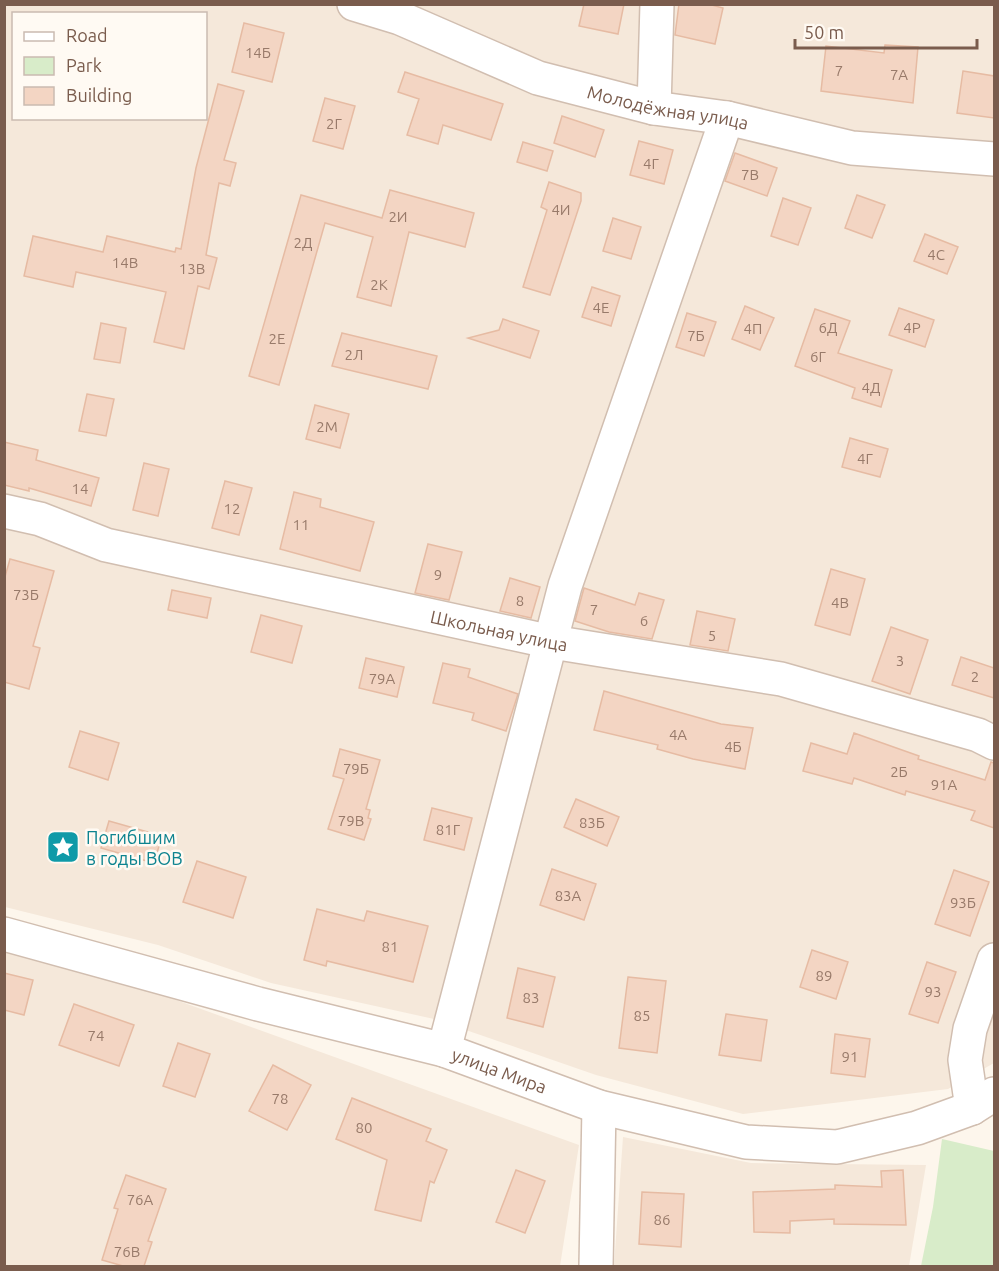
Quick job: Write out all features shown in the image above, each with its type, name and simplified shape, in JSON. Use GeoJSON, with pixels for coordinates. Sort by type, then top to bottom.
{"type":"FeatureCollection","features":[{"type":"Feature","properties":{"kind":"street","name":"Молодёжная улица"},"geometry":{"type":"LineString","coordinates":[[354,4],[400,18],[538,78],[654,108],[728,118],[852,148],[994,159]]}},
{"type":"Feature","properties":{"kind":"street"},"geometry":{"type":"LineString","coordinates":[[654,108],[657,4]]}},
{"type":"Feature","properties":{"kind":"street"},"geometry":{"type":"LineString","coordinates":[[444,1050],[565,586],[728,118]]}},
{"type":"Feature","properties":{"kind":"street","name":"Школьная улица"},"geometry":{"type":"LineString","coordinates":[[4,511],[40,519],[106,545],[552,642],[780,679],[978,735],[994,743]]}},
{"type":"Feature","properties":{"kind":"street","name":"улица Мира"},"geometry":{"type":"LineString","coordinates":[[4,934],[258,1004],[444,1050],[599,1107],[746,1142],[837,1148],[917,1128],[983,1101]]}},
{"type":"Feature","properties":{"kind":"street"},"geometry":{"type":"LineString","coordinates":[[983,1101],[965,1060],[970,1029],[994,960]]}},
{"type":"Feature","properties":{"kind":"street"},"geometry":{"type":"LineString","coordinates":[[596,1266],[599,1107]]}},
{"type":"Feature","properties":{"kind":"shaded area"},"geometry":{"type":"Polygon","coordinates":[[[5,5],[994,5],[994,1063],[948,1089],[743,1114],[596,1075],[434,1019],[271,983],[158,945],[5,907],[5,5]]]}},
{"type":"Feature","properties":{"kind":"shaded area"},"geometry":{"type":"Polygon","coordinates":[[[4,946],[101,973],[579,1145],[560,1266],[5,1266],[4,946]]]}},
{"type":"Feature","properties":{"kind":"shaded area"},"geometry":{"type":"Polygon","coordinates":[[[623,1137],[751,1163],[926,1165],[909,1266],[614,1266],[623,1137]]]}},
{"type":"Feature","properties":{"kind":"green space"},"geometry":{"type":"Polygon","coordinates":[[[942,1139],[994,1151],[994,1266],[921,1266],[933,1207],[942,1139]]]}},
{"type":"Feature","properties":{"kind":"building"},"geometry":{"type":"Polygon","coordinates":[[[584,4],[624,4],[618,34],[579,26],[584,4]]]}},
{"type":"Feature","properties":{"kind":"building"},"geometry":{"type":"Polygon","coordinates":[[[679,4],[708,4],[723,8],[715,44],[675,35],[679,4]]]}},
{"type":"Feature","properties":{"kind":"building"},"geometry":{"type":"Polygon","coordinates":[[[244,23],[284,33],[272,82],[232,72],[244,23]]]}},
{"type":"Feature","properties":{"kind":"building"},"geometry":{"type":"Polygon","coordinates":[[[885,45],[918,47],[913,103],[821,91],[826,46],[884,53],[885,45]]]}},
{"type":"Feature","properties":{"kind":"building"},"geometry":{"type":"Polygon","coordinates":[[[963,71],[994,76],[994,118],[957,113],[963,71]]]}},
{"type":"Feature","properties":{"kind":"building"},"geometry":{"type":"Polygon","coordinates":[[[405,72],[503,104],[491,140],[443,125],[438,144],[407,135],[419,99],[398,92],[405,72]]]}},
{"type":"Feature","properties":{"kind":"building"},"geometry":{"type":"Polygon","coordinates":[[[218,84],[244,91],[224,160],[236,163],[230,186],[219,183],[206,255],[217,258],[209,289],[198,286],[184,349],[154,342],[166,292],[76,272],[73,287],[24,276],[33,236],[103,252],[107,236],[175,252],[176,248],[181,249],[196,168],[218,84]]]}},
{"type":"Feature","properties":{"kind":"building"},"geometry":{"type":"Polygon","coordinates":[[[325,98],[355,106],[343,149],[313,141],[325,98]]]}},
{"type":"Feature","properties":{"kind":"building"},"geometry":{"type":"Polygon","coordinates":[[[562,116],[604,130],[595,157],[554,143],[562,116]]]}},
{"type":"Feature","properties":{"kind":"building"},"geometry":{"type":"Polygon","coordinates":[[[639,141],[673,150],[664,184],[630,175],[639,141]]]}},
{"type":"Feature","properties":{"kind":"building"},"geometry":{"type":"Polygon","coordinates":[[[523,142],[553,151],[547,171],[517,162],[523,142]]]}},
{"type":"Feature","properties":{"kind":"building"},"geometry":{"type":"Polygon","coordinates":[[[735,153],[777,168],[767,196],[725,181],[735,153]]]}},
{"type":"Feature","properties":{"kind":"building"},"geometry":{"type":"Polygon","coordinates":[[[549,182],[581,193],[581,201],[550,295],[523,287],[547,210],[541,207],[549,182]]]}},
{"type":"Feature","properties":{"kind":"building"},"geometry":{"type":"Polygon","coordinates":[[[390,190],[474,213],[465,247],[409,232],[391,306],[357,297],[373,237],[325,223],[279,385],[249,376],[301,195],[382,218],[390,190]]]}},
{"type":"Feature","properties":{"kind":"building"},"geometry":{"type":"Polygon","coordinates":[[[857,195],[885,205],[872,238],[845,228],[857,195]]]}},
{"type":"Feature","properties":{"kind":"building"},"geometry":{"type":"Polygon","coordinates":[[[783,198],[811,208],[798,245],[771,236],[783,198]]]}},
{"type":"Feature","properties":{"kind":"building"},"geometry":{"type":"Polygon","coordinates":[[[613,218],[641,227],[631,259],[603,251],[613,218]]]}},
{"type":"Feature","properties":{"kind":"building"},"geometry":{"type":"Polygon","coordinates":[[[925,234],[958,247],[947,274],[914,261],[925,234]]]}},
{"type":"Feature","properties":{"kind":"building"},"geometry":{"type":"Polygon","coordinates":[[[592,287],[620,296],[611,326],[582,317],[592,287]]]}},
{"type":"Feature","properties":{"kind":"building"},"geometry":{"type":"Polygon","coordinates":[[[745,306],[774,318],[760,350],[732,339],[745,306]]]}},
{"type":"Feature","properties":{"kind":"building"},"geometry":{"type":"Polygon","coordinates":[[[899,308],[934,320],[925,347],[889,335],[899,308]]]}},
{"type":"Feature","properties":{"kind":"building"},"geometry":{"type":"Polygon","coordinates":[[[815,309],[850,321],[838,353],[892,370],[881,407],[852,398],[855,388],[795,366],[815,309]]]}},
{"type":"Feature","properties":{"kind":"building"},"geometry":{"type":"Polygon","coordinates":[[[687,313],[716,322],[704,356],[676,347],[687,313]]]}},
{"type":"Feature","properties":{"kind":"building"},"geometry":{"type":"Polygon","coordinates":[[[503,319],[539,331],[530,358],[468,338],[499,330],[503,319]]]}},
{"type":"Feature","properties":{"kind":"building"},"geometry":{"type":"Polygon","coordinates":[[[101,323],[126,328],[120,363],[94,359],[101,323]]]}},
{"type":"Feature","properties":{"kind":"building"},"geometry":{"type":"Polygon","coordinates":[[[342,333],[437,356],[428,389],[332,366],[342,333]]]}},
{"type":"Feature","properties":{"kind":"building"},"geometry":{"type":"Polygon","coordinates":[[[87,394],[114,399],[106,436],[79,431],[87,394]]]}},
{"type":"Feature","properties":{"kind":"building"},"geometry":{"type":"Polygon","coordinates":[[[315,405],[349,414],[340,448],[306,439],[315,405]]]}},
{"type":"Feature","properties":{"kind":"building"},"geometry":{"type":"Polygon","coordinates":[[[850,438],[888,449],[880,477],[842,467],[850,438]]]}},
{"type":"Feature","properties":{"kind":"building"},"geometry":{"type":"Polygon","coordinates":[[[4,442],[38,450],[36,460],[99,478],[91,506],[29,488],[29,491],[4,485],[4,442]]]}},
{"type":"Feature","properties":{"kind":"building"},"geometry":{"type":"Polygon","coordinates":[[[144,463],[169,469],[158,516],[133,510],[144,463]]]}},
{"type":"Feature","properties":{"kind":"building"},"geometry":{"type":"Polygon","coordinates":[[[225,481],[252,488],[239,535],[212,528],[225,481]]]}},
{"type":"Feature","properties":{"kind":"building"},"geometry":{"type":"Polygon","coordinates":[[[294,492],[321,499],[320,507],[374,522],[360,571],[280,549],[294,492]]]}},
{"type":"Feature","properties":{"kind":"building"},"geometry":{"type":"Polygon","coordinates":[[[428,544],[462,552],[449,600],[415,593],[428,544]]]}},
{"type":"Feature","properties":{"kind":"building"},"geometry":{"type":"Polygon","coordinates":[[[10,559],[54,571],[33,646],[40,648],[29,689],[4,682],[4,580],[10,559]]]}},
{"type":"Feature","properties":{"kind":"building"},"geometry":{"type":"Polygon","coordinates":[[[831,569],[865,579],[850,635],[815,625],[831,569]]]}},
{"type":"Feature","properties":{"kind":"building"},"geometry":{"type":"Polygon","coordinates":[[[510,578],[540,587],[531,618],[500,611],[510,578]]]}},
{"type":"Feature","properties":{"kind":"building"},"geometry":{"type":"Polygon","coordinates":[[[584,588],[635,605],[639,593],[664,600],[652,639],[609,632],[575,621],[584,588]]]}},
{"type":"Feature","properties":{"kind":"building"},"geometry":{"type":"Polygon","coordinates":[[[172,590],[211,598],[207,618],[168,610],[172,590]]]}},
{"type":"Feature","properties":{"kind":"building"},"geometry":{"type":"Polygon","coordinates":[[[697,611],[735,619],[728,651],[690,645],[697,611]]]}},
{"type":"Feature","properties":{"kind":"building"},"geometry":{"type":"Polygon","coordinates":[[[261,615],[302,626],[292,663],[251,652],[261,615]]]}},
{"type":"Feature","properties":{"kind":"building"},"geometry":{"type":"Polygon","coordinates":[[[891,627],[928,640],[910,694],[872,681],[891,627]]]}},
{"type":"Feature","properties":{"kind":"building"},"geometry":{"type":"Polygon","coordinates":[[[961,657],[994,668],[994,698],[952,685],[961,657]]]}},
{"type":"Feature","properties":{"kind":"building"},"geometry":{"type":"Polygon","coordinates":[[[366,658],[404,667],[397,697],[359,688],[366,658]]]}},
{"type":"Feature","properties":{"kind":"building"},"geometry":{"type":"Polygon","coordinates":[[[443,663],[470,669],[468,677],[518,694],[506,731],[472,720],[474,713],[433,703],[443,663]]]}},
{"type":"Feature","properties":{"kind":"building"},"geometry":{"type":"Polygon","coordinates":[[[604,691],[721,724],[753,728],[745,769],[693,759],[657,749],[658,745],[594,730],[604,691]]]}},
{"type":"Feature","properties":{"kind":"building"},"geometry":{"type":"Polygon","coordinates":[[[80,731],[119,743],[108,780],[69,767],[80,731]]]}},
{"type":"Feature","properties":{"kind":"building"},"geometry":{"type":"Polygon","coordinates":[[[854,733],[919,756],[918,759],[985,780],[991,762],[994,763],[994,828],[971,820],[975,811],[906,791],[905,795],[854,778],[852,784],[803,771],[811,743],[847,754],[854,733]]]}},
{"type":"Feature","properties":{"kind":"building"},"geometry":{"type":"Polygon","coordinates":[[[340,749],[380,760],[366,809],[370,810],[368,818],[371,819],[364,840],[328,829],[344,779],[333,776],[340,749]]]}},
{"type":"Feature","properties":{"kind":"building"},"geometry":{"type":"Polygon","coordinates":[[[576,799],[619,817],[607,846],[564,827],[576,799]]]}},
{"type":"Feature","properties":{"kind":"building"},"geometry":{"type":"Polygon","coordinates":[[[432,808],[472,818],[464,850],[424,840],[432,808]]]}},
{"type":"Feature","properties":{"kind":"building"},"geometry":{"type":"Polygon","coordinates":[[[109,821],[162,836],[154,863],[101,848],[109,821]]]}},
{"type":"Feature","properties":{"kind":"building"},"geometry":{"type":"Polygon","coordinates":[[[197,861],[246,877],[233,918],[183,902],[197,861]]]}},
{"type":"Feature","properties":{"kind":"building"},"geometry":{"type":"Polygon","coordinates":[[[552,869],[596,884],[584,920],[540,905],[552,869]]]}},
{"type":"Feature","properties":{"kind":"building"},"geometry":{"type":"Polygon","coordinates":[[[954,870],[989,882],[970,936],[935,924],[954,870]]]}},
{"type":"Feature","properties":{"kind":"building"},"geometry":{"type":"Polygon","coordinates":[[[317,909],[364,921],[367,911],[428,926],[413,982],[327,961],[326,966],[304,960],[317,909]]]}},
{"type":"Feature","properties":{"kind":"building"},"geometry":{"type":"Polygon","coordinates":[[[812,950],[848,962],[836,999],[800,987],[812,950]]]}},
{"type":"Feature","properties":{"kind":"building"},"geometry":{"type":"Polygon","coordinates":[[[927,962],[956,972],[938,1023],[909,1014],[927,962]]]}},
{"type":"Feature","properties":{"kind":"building"},"geometry":{"type":"Polygon","coordinates":[[[518,968],[555,977],[543,1027],[507,1018],[518,968]]]}},
{"type":"Feature","properties":{"kind":"building"},"geometry":{"type":"Polygon","coordinates":[[[4,973],[33,980],[24,1015],[4,1010],[4,973]]]}},
{"type":"Feature","properties":{"kind":"building"},"geometry":{"type":"Polygon","coordinates":[[[628,977],[666,981],[657,1053],[619,1048],[628,977]]]}},
{"type":"Feature","properties":{"kind":"building"},"geometry":{"type":"Polygon","coordinates":[[[74,1004],[134,1025],[119,1066],[59,1045],[74,1004]]]}},
{"type":"Feature","properties":{"kind":"building"},"geometry":{"type":"Polygon","coordinates":[[[726,1014],[767,1020],[761,1061],[719,1055],[726,1014]]]}},
{"type":"Feature","properties":{"kind":"building"},"geometry":{"type":"Polygon","coordinates":[[[835,1034],[870,1039],[865,1077],[831,1073],[835,1034]]]}},
{"type":"Feature","properties":{"kind":"building"},"geometry":{"type":"Polygon","coordinates":[[[178,1043],[210,1054],[195,1097],[163,1086],[178,1043]]]}},
{"type":"Feature","properties":{"kind":"building"},"geometry":{"type":"Polygon","coordinates":[[[273,1065],[311,1085],[287,1130],[249,1111],[273,1065]]]}},
{"type":"Feature","properties":{"kind":"building"},"geometry":{"type":"Polygon","coordinates":[[[352,1098],[431,1129],[426,1141],[447,1150],[434,1183],[430,1181],[421,1221],[375,1210],[387,1160],[336,1139],[352,1098]]]}},
{"type":"Feature","properties":{"kind":"building"},"geometry":{"type":"Polygon","coordinates":[[[516,1170],[545,1181],[525,1233],[496,1222],[516,1170]]]}},
{"type":"Feature","properties":{"kind":"building"},"geometry":{"type":"Polygon","coordinates":[[[903,1170],[906,1225],[834,1224],[834,1219],[790,1221],[790,1233],[754,1232],[753,1192],[835,1189],[835,1185],[882,1187],[881,1171],[903,1170]]]}},
{"type":"Feature","properties":{"kind":"building"},"geometry":{"type":"Polygon","coordinates":[[[126,1175],[166,1189],[148,1241],[152,1242],[144,1266],[123,1266],[102,1260],[118,1209],[114,1208],[126,1175]]]}},
{"type":"Feature","properties":{"kind":"building"},"geometry":{"type":"Polygon","coordinates":[[[642,1192],[684,1194],[681,1247],[639,1244],[642,1192]]]}},
{"type":"Feature","properties":{"kind":"place","name":"Погибшим в годы ВОВ"},"geometry":{"type":"Point","coordinates":[63,847]}}]}
